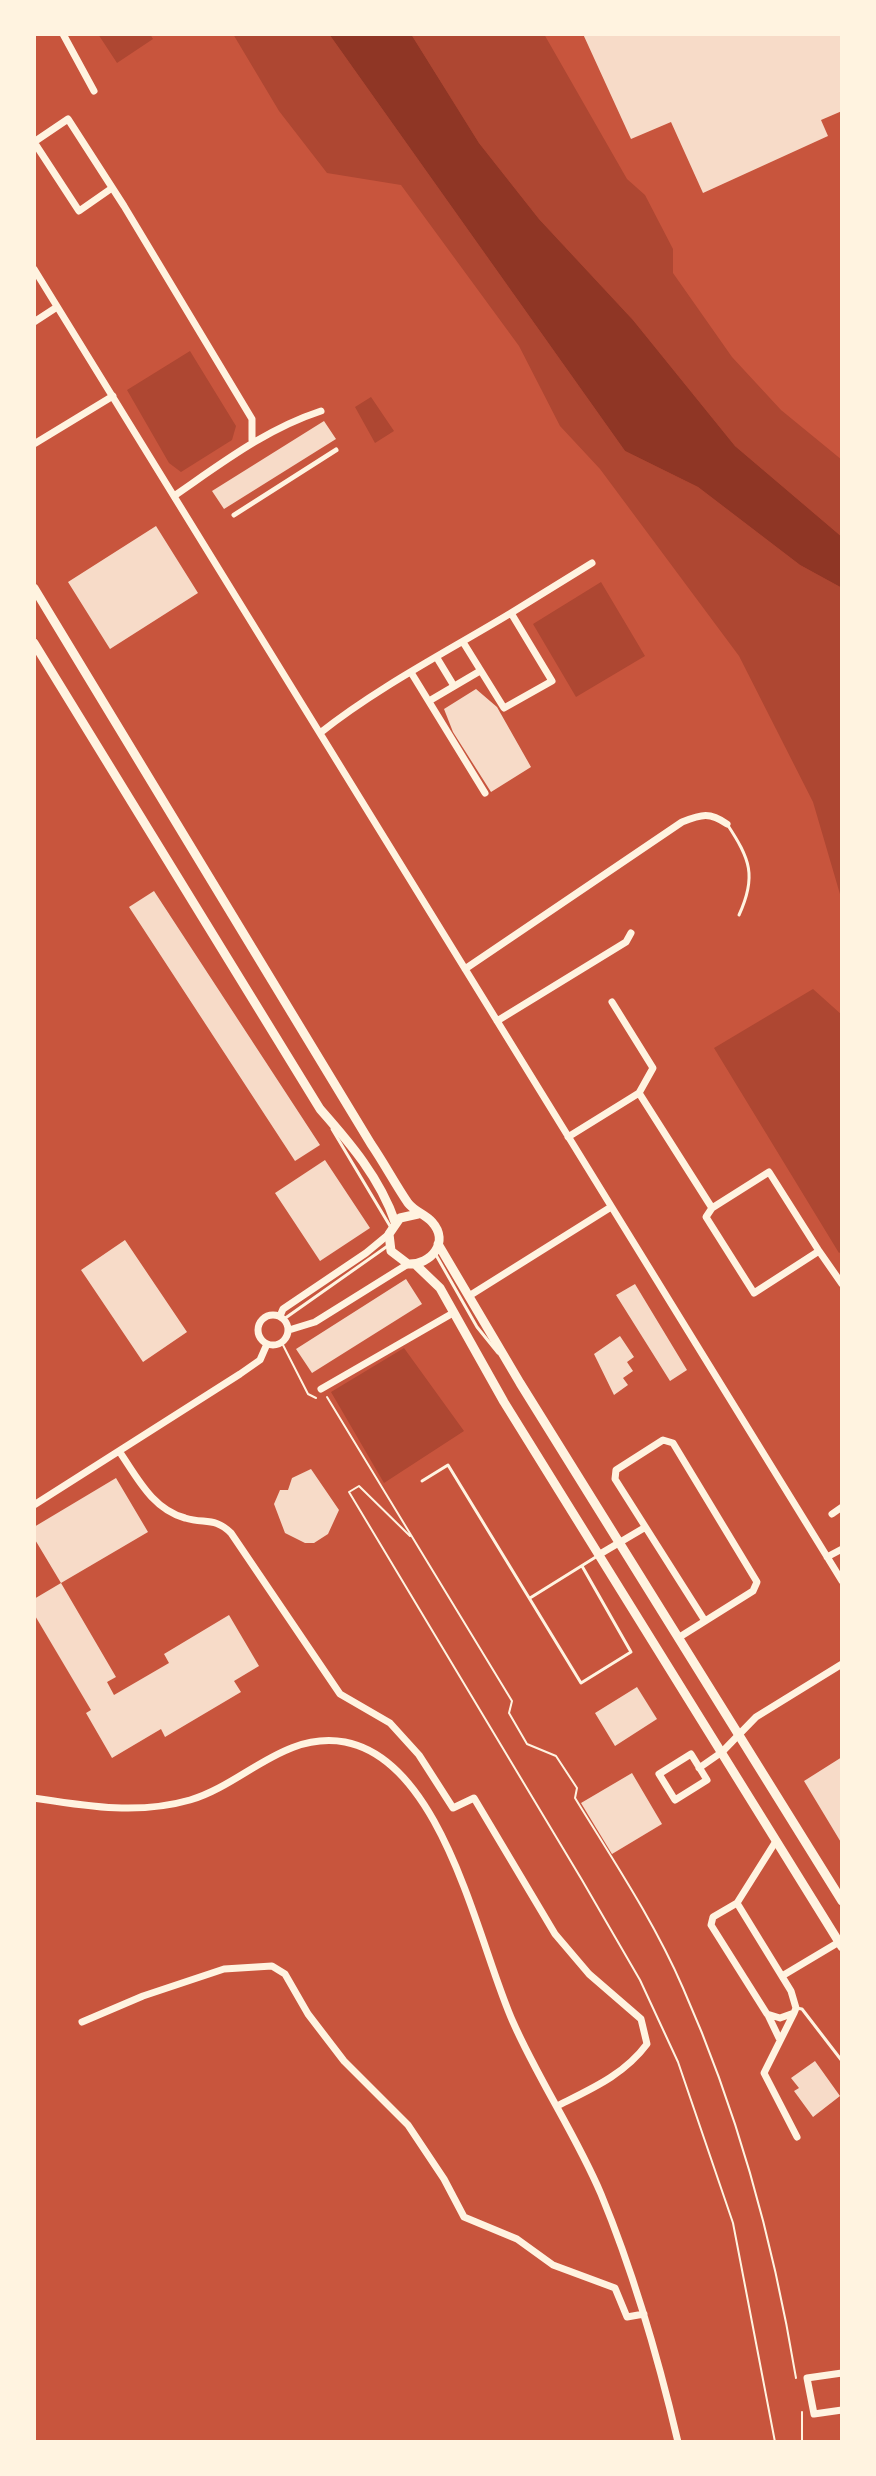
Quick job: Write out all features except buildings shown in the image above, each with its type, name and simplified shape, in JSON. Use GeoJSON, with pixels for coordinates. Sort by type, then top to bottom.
{"type":"FeatureCollection","features":[{"type":"Feature","properties":{"kind":"main road"},"geometry":{"type":"LineString","coordinates":[[34,588],[371,1144],[418,1214],[434,1225],[437,1248],[619,1544],[839,1890],[842,1901]]}},
{"type":"Feature","properties":{"kind":"main road"},"geometry":{"type":"LineString","coordinates":[[34,643],[320,1109],[358,1153],[383,1194],[391,1228],[389,1245],[394,1256],[412,1264],[440,1288],[840,1944]]}},
{"type":"Feature","properties":{"kind":"main road"},"geometry":{"type":"LineString","coordinates":[[391,1228],[406,1215],[418,1214]]}},
{"type":"Feature","properties":{"kind":"main road"},"geometry":{"type":"LineString","coordinates":[[412,1264],[437,1248]]}},
{"type":"Feature","properties":{"kind":"street"},"geometry":{"type":"LineString","coordinates":[[63,34],[94,91]]}},
{"type":"Feature","properties":{"kind":"street"},"geometry":{"type":"LineString","coordinates":[[112,188],[79,211],[34,142],[68,119],[112,188],[252,419],[252,440]]}},
{"type":"Feature","properties":{"kind":"street"},"geometry":{"type":"LineString","coordinates":[[34,269],[842,1581]]}},
{"type":"Feature","properties":{"kind":"street"},"geometry":{"type":"LineString","coordinates":[[34,322],[57,307]]}},
{"type":"Feature","properties":{"kind":"street"},"geometry":{"type":"LineString","coordinates":[[34,444],[113,396]]}},
{"type":"Feature","properties":{"kind":"street"},"geometry":{"type":"LineString","coordinates":[[174,496],[240,453],[252,440],[321,411]]}},
{"type":"Feature","properties":{"kind":"street"},"geometry":{"type":"LineString","coordinates":[[234,515],[336,450]]}},
{"type":"Feature","properties":{"kind":"street"},"geometry":{"type":"LineString","coordinates":[[320,733],[592,563]]}},
{"type":"Feature","properties":{"kind":"street"},"geometry":{"type":"LineString","coordinates":[[463,642],[504,708],[552,681],[511,613]]}},
{"type":"Feature","properties":{"kind":"street"},"geometry":{"type":"LineString","coordinates":[[437,658],[454,686]]}},
{"type":"Feature","properties":{"kind":"street"},"geometry":{"type":"LineString","coordinates":[[429,701],[480,671]]}},
{"type":"Feature","properties":{"kind":"street"},"geometry":{"type":"LineString","coordinates":[[412,674],[485,793]]}},
{"type":"Feature","properties":{"kind":"street"},"geometry":{"type":"LineString","coordinates":[[465,969],[682,822],[704,813],[713,814],[727,824]]}},
{"type":"Feature","properties":{"kind":"street"},"geometry":{"type":"LineString","coordinates":[[497,1021],[626,942],[631,933]]}},
{"type":"Feature","properties":{"kind":"street"},"geometry":{"type":"LineString","coordinates":[[568,1137],[639,1093],[653,1068],[612,1002]]}},
{"type":"Feature","properties":{"kind":"street"},"geometry":{"type":"LineString","coordinates":[[639,1093],[712,1208]]}},
{"type":"Feature","properties":{"kind":"street"},"geometry":{"type":"LineString","coordinates":[[819,1251],[754,1293],[706,1217],[712,1208],[769,1172],[842,1284]]}},
{"type":"Feature","properties":{"kind":"street"},"geometry":{"type":"LineString","coordinates":[[469,1296],[611,1207]]}},
{"type":"Feature","properties":{"kind":"street"},"geometry":{"type":"LineString","coordinates":[[289,1330],[282,1317],[283,1309],[366,1253],[391,1228]]}},
{"type":"Feature","properties":{"kind":"street"},"geometry":{"type":"LineString","coordinates":[[267,1344],[282,1343],[289,1330],[315,1322],[412,1264]]}},
{"type":"Feature","properties":{"kind":"street"},"geometry":{"type":"LineString","coordinates":[[832,1271],[842,1269]]}},
{"type":"Feature","properties":{"kind":"street"},"geometry":{"type":"LineString","coordinates":[[323,1391],[453,1313]]}},
{"type":"Feature","properties":{"kind":"street"},"geometry":{"type":"LineString","coordinates":[[267,1344],[259,1334],[260,1323],[267,1316],[282,1317]]}},
{"type":"Feature","properties":{"kind":"street"},"geometry":{"type":"LineString","coordinates":[[34,1505],[260,1360],[267,1344]]}},
{"type":"Feature","properties":{"kind":"street"},"geometry":{"type":"LineString","coordinates":[[678,1638],[753,1591],[757,1582],[673,1443],[663,1440],[616,1470],[615,1479],[705,1621]]}},
{"type":"Feature","properties":{"kind":"street"},"geometry":{"type":"LineString","coordinates":[[119,1451],[150,1496],[163,1508],[186,1519],[220,1521],[340,1694],[390,1723],[419,1755],[453,1808],[474,1798],[555,1934],[589,1974],[641,2019],[647,2044],[634,2061],[610,2079],[557,2106]]}},
{"type":"Feature","properties":{"kind":"street"},"geometry":{"type":"LineString","coordinates":[[832,1514],[842,1507]]}},
{"type":"Feature","properties":{"kind":"street"},"geometry":{"type":"LineString","coordinates":[[600,1554],[644,1528]]}},
{"type":"Feature","properties":{"kind":"street"},"geometry":{"type":"LineString","coordinates":[[827,1557],[842,1549]]}},
{"type":"Feature","properties":{"kind":"street"},"geometry":{"type":"LineString","coordinates":[[699,1768],[722,1752],[756,1717],[842,1664]]}},
{"type":"Feature","properties":{"kind":"street"},"geometry":{"type":"LineString","coordinates":[[34,1798],[110,1808],[162,1806],[200,1796],[289,1748],[309,1741],[348,1743],[381,1758],[411,1788],[447,1847],[474,1909],[513,2023],[600,2192],[644,2314],[678,2442]]}},
{"type":"Feature","properties":{"kind":"street"},"geometry":{"type":"LineString","coordinates":[[691,1754],[699,1768],[707,1780],[675,1800],[659,1774],[691,1754]]}},
{"type":"Feature","properties":{"kind":"street"},"geometry":{"type":"LineString","coordinates":[[776,1841],[737,1903],[713,1917],[711,1925],[779,2038]]}},
{"type":"Feature","properties":{"kind":"street"},"geometry":{"type":"LineString","coordinates":[[737,1903],[782,1976],[795,2011]]}},
{"type":"Feature","properties":{"kind":"street"},"geometry":{"type":"LineString","coordinates":[[782,1976],[840,1944]]}},
{"type":"Feature","properties":{"kind":"street"},"geometry":{"type":"LineString","coordinates":[[82,2022],[143,1996],[224,1969],[272,1966],[285,1974],[308,2014],[344,2061],[408,2125],[444,2179],[464,2217],[517,2239],[553,2265],[615,2288],[627,2317],[644,2314]]}},
{"type":"Feature","properties":{"kind":"street"},"geometry":{"type":"LineString","coordinates":[[767,2014],[780,2018],[795,2011]]}},
{"type":"Feature","properties":{"kind":"street"},"geometry":{"type":"LineString","coordinates":[[795,2011],[764,2073],[797,2137]]}},
{"type":"Feature","properties":{"kind":"street"},"geometry":{"type":"LineString","coordinates":[[842,2373],[807,2378],[814,2414],[842,2410]]}},
{"type":"Feature","properties":{"kind":"lane"},"geometry":{"type":"LineString","coordinates":[[727,824],[752,874],[748,895],[739,915]]}},
{"type":"Feature","properties":{"kind":"lane"},"geometry":{"type":"LineString","coordinates":[[282,1317],[389,1245]]}},
{"type":"Feature","properties":{"kind":"lane"},"geometry":{"type":"LineString","coordinates":[[437,1248],[490,1347],[507,1361]]}},
{"type":"Feature","properties":{"kind":"lane"},"geometry":{"type":"LineString","coordinates":[[422,1481],[448,1465],[581,1683],[631,1652],[582,1566]]}},
{"type":"Feature","properties":{"kind":"lane"},"geometry":{"type":"LineString","coordinates":[[530,1598],[600,1554]]}},
{"type":"Feature","properties":{"kind":"lane"},"geometry":{"type":"LineString","coordinates":[[795,2011],[802,2009],[842,2061]]}},
{"type":"Feature","properties":{"kind":"path"},"geometry":{"type":"LineString","coordinates":[[282,1343],[308,1394],[315,1399],[323,1391],[512,1701],[509,1713],[527,1744],[556,1756],[577,1788],[575,1798],[648,1917],[683,1987],[710,2053],[769,2234],[797,2385]]}},
{"type":"Feature","properties":{"kind":"path"},"geometry":{"type":"LineString","coordinates":[[414,1540],[359,1486],[349,1492],[425,1621]]}},
{"type":"Feature","properties":{"kind":"path"},"geometry":{"type":"LineString","coordinates":[[800,2401],[804,2425],[802,2442]]}},
{"type":"Feature","properties":{"kind":"shaded area"},"geometry":{"type":"Polygon","coordinates":[[[98,34],[150,34],[153,39],[117,63],[98,34]]]}},
{"type":"Feature","properties":{"kind":"shaded area"},"geometry":{"type":"Polygon","coordinates":[[[233,34],[329,34],[625,451],[698,487],[800,565],[842,588],[842,901],[813,802],[739,656],[600,469],[560,426],[519,346],[401,185],[327,173],[279,111],[233,34]]]}},
{"type":"Feature","properties":{"kind":"shaded area"},"geometry":{"type":"Polygon","coordinates":[[[329,34],[411,34],[479,143],[539,219],[633,320],[735,446],[842,537],[842,588],[800,565],[698,487],[625,451],[329,34]]]}},
{"type":"Feature","properties":{"kind":"shaded area"},"geometry":{"type":"Polygon","coordinates":[[[411,34],[544,34],[627,179],[645,195],[673,249],[673,273],[732,357],[781,410],[842,460],[842,537],[735,446],[633,320],[539,219],[479,143],[411,34]]]}},
{"type":"Feature","properties":{"kind":"shaded area"},"geometry":{"type":"Polygon","coordinates":[[[190,351],[236,426],[232,440],[181,472],[169,463],[127,390],[190,351]]]}},
{"type":"Feature","properties":{"kind":"shaded area"},"geometry":{"type":"Polygon","coordinates":[[[371,397],[394,431],[375,443],[355,407],[371,397]]]}},
{"type":"Feature","properties":{"kind":"shaded area"},"geometry":{"type":"Polygon","coordinates":[[[601,582],[645,656],[576,697],[533,624],[601,582]]]}},
{"type":"Feature","properties":{"kind":"shaded area"},"geometry":{"type":"Polygon","coordinates":[[[813,989],[842,1015],[842,1251],[839,1253],[714,1048],[813,989]]]}},
{"type":"Feature","properties":{"kind":"shaded area"},"geometry":{"type":"Polygon","coordinates":[[[404,1348],[464,1431],[384,1483],[331,1392],[404,1348]]]}}]}
